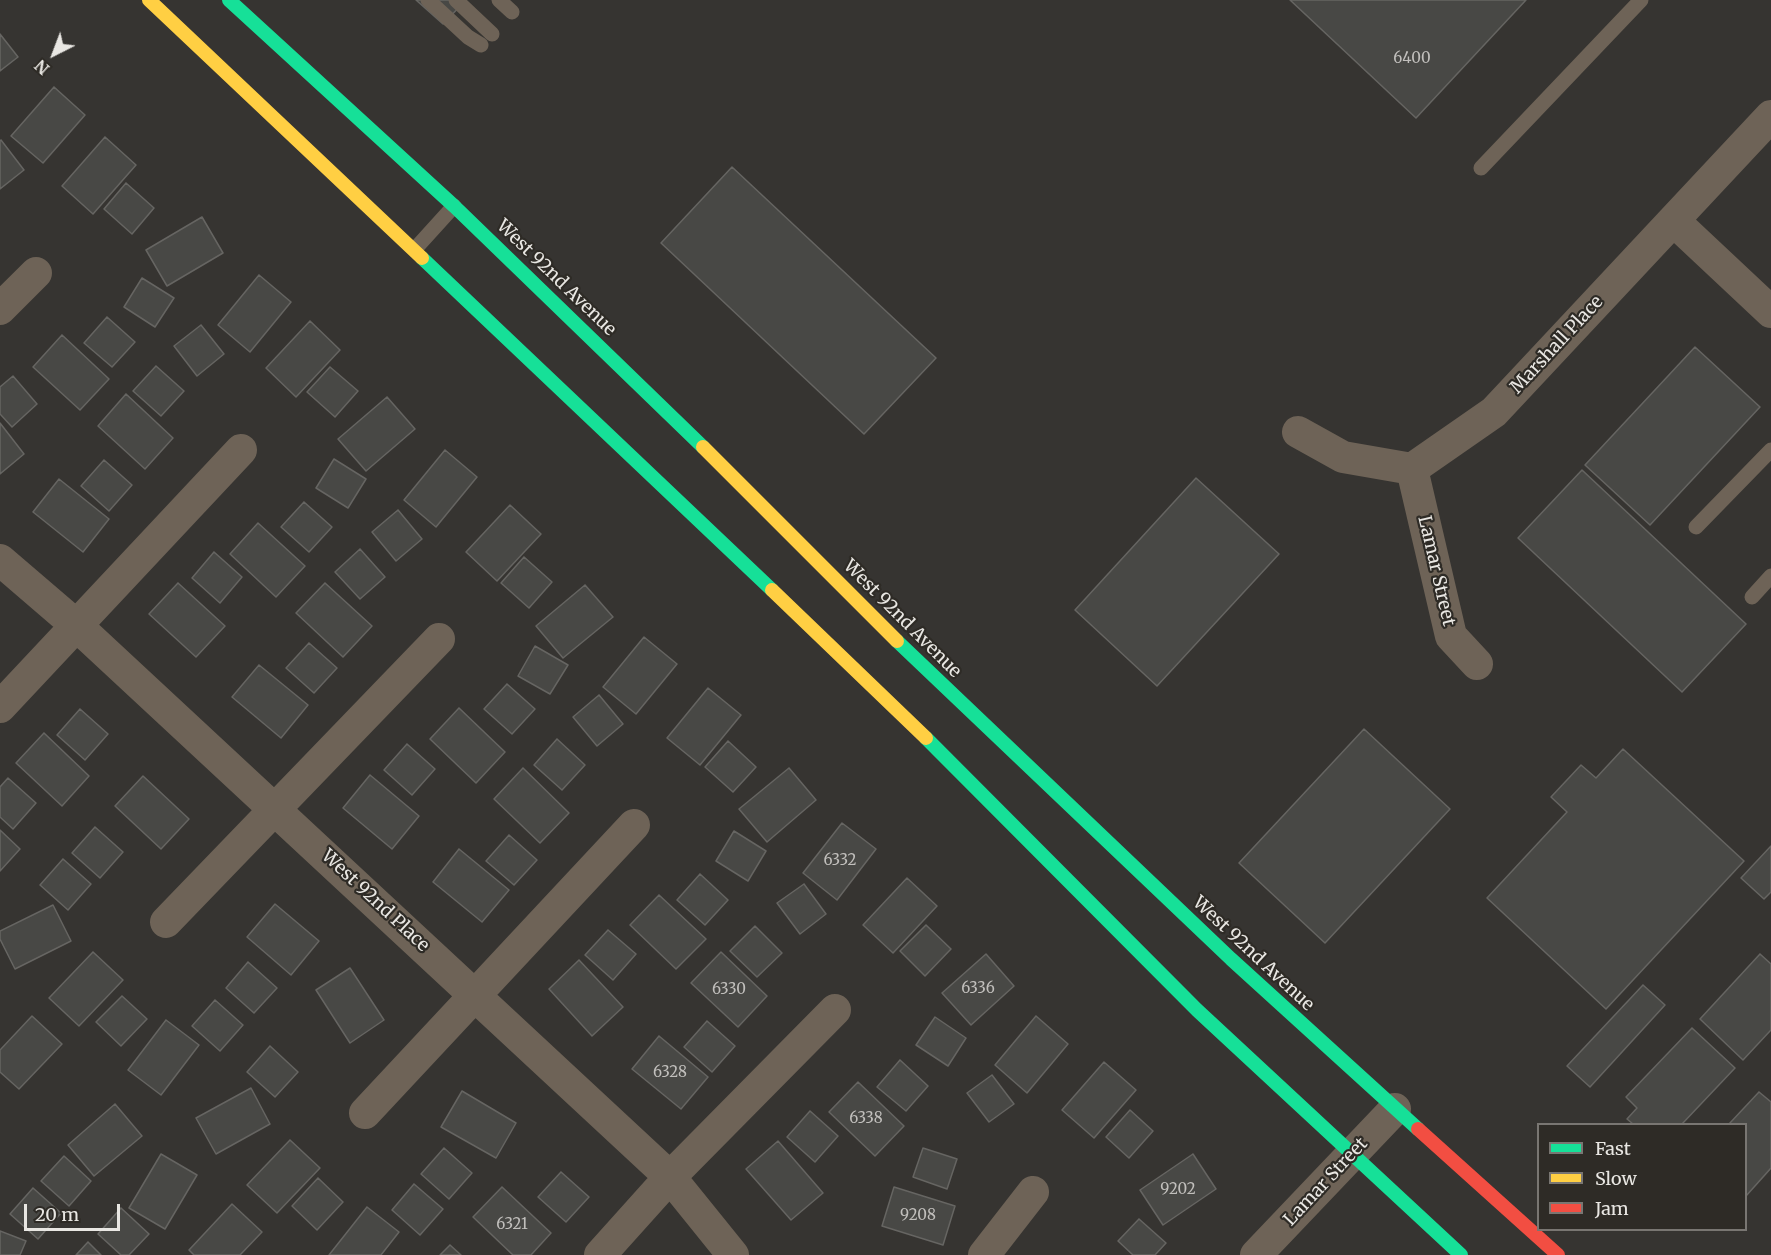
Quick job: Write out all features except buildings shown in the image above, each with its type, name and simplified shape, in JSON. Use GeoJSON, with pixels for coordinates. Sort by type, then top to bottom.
{"type":"FeatureCollection","features":[{"type":"Feature","properties":{"kind":"main road"},"geometry":{"type":"LineString","coordinates":[[149,0],[415,249],[873,686],[1188,1002],[1461,1255]]}},
{"type":"Feature","properties":{"kind":"main road","name":"West 92nd Avenue"},"geometry":{"type":"LineString","coordinates":[[229,0],[454,206],[620,364],[910,655],[1231,959],[1558,1255]]}},
{"type":"Feature","properties":{"kind":"street","name":"Marshall Place"},"geometry":{"type":"LineString","coordinates":[[1412,469],[1494,412],[1771,116]]}},
{"type":"Feature","properties":{"kind":"street"},"geometry":{"type":"LineString","coordinates":[[1674,221],[1771,312]]}},
{"type":"Feature","properties":{"kind":"street"},"geometry":{"type":"LineString","coordinates":[[0,309],[36,273]]}},
{"type":"Feature","properties":{"kind":"street"},"geometry":{"type":"LineString","coordinates":[[1298,432],[1343,457],[1412,469]]}},
{"type":"Feature","properties":{"kind":"street"},"geometry":{"type":"LineString","coordinates":[[0,707],[241,450]]}},
{"type":"Feature","properties":{"kind":"street","name":"Lamar Street"},"geometry":{"type":"LineString","coordinates":[[1412,469],[1451,636],[1477,664]]}},
{"type":"Feature","properties":{"kind":"street","name":"West 92nd Place"},"geometry":{"type":"LineString","coordinates":[[0,560],[77,626],[275,808],[670,1177],[733,1255]]}},
{"type":"Feature","properties":{"kind":"street"},"geometry":{"type":"LineString","coordinates":[[166,922],[440,639]]}},
{"type":"Feature","properties":{"kind":"street"},"geometry":{"type":"LineString","coordinates":[[365,1113],[634,825]]}},
{"type":"Feature","properties":{"kind":"street"},"geometry":{"type":"LineString","coordinates":[[600,1255],[670,1177],[835,1010]]}},
{"type":"Feature","properties":{"kind":"street","name":"Lamar Street"},"geometry":{"type":"LineString","coordinates":[[1256,1255],[1395,1109]]}},
{"type":"Feature","properties":{"kind":"street"},"geometry":{"type":"LineString","coordinates":[[984,1255],[1033,1192]]}},
{"type":"Feature","properties":{"kind":"lane"},"geometry":{"type":"LineString","coordinates":[[428,0],[468,37],[481,45]]}},
{"type":"Feature","properties":{"kind":"lane"},"geometry":{"type":"LineString","coordinates":[[456,0],[492,34]]}},
{"type":"Feature","properties":{"kind":"lane"},"geometry":{"type":"LineString","coordinates":[[499,0],[512,12]]}},
{"type":"Feature","properties":{"kind":"lane"},"geometry":{"type":"LineString","coordinates":[[1481,168],[1641,0]]}},
{"type":"Feature","properties":{"kind":"lane"},"geometry":{"type":"LineString","coordinates":[[415,249],[454,206]]}},
{"type":"Feature","properties":{"kind":"lane"},"geometry":{"type":"LineString","coordinates":[[1696,527],[1771,450]]}},
{"type":"Feature","properties":{"kind":"lane"},"geometry":{"type":"LineString","coordinates":[[1752,597],[1771,576]]}},
{"type":"Feature","properties":{"kind":"traffic: fast"},"geometry":{"type":"LineString","coordinates":[[229,0],[454,206],[703,447]]}},
{"type":"Feature","properties":{"kind":"traffic: fast"},"geometry":{"type":"LineString","coordinates":[[422,258],[772,590]]}},
{"type":"Feature","properties":{"kind":"traffic: fast"},"geometry":{"type":"LineString","coordinates":[[897,641],[1231,959],[1418,1129]]}},
{"type":"Feature","properties":{"kind":"traffic: fast"},"geometry":{"type":"LineString","coordinates":[[926,738],[1197,1010],[1461,1255]]}},
{"type":"Feature","properties":{"kind":"traffic: slow"},"geometry":{"type":"LineString","coordinates":[[149,0],[422,258]]}},
{"type":"Feature","properties":{"kind":"traffic: slow"},"geometry":{"type":"LineString","coordinates":[[703,447],[897,641]]}},
{"type":"Feature","properties":{"kind":"traffic: slow"},"geometry":{"type":"LineString","coordinates":[[772,590],[926,738]]}},
{"type":"Feature","properties":{"kind":"traffic: jam"},"geometry":{"type":"LineString","coordinates":[[1418,1129],[1558,1255]]}}]}
